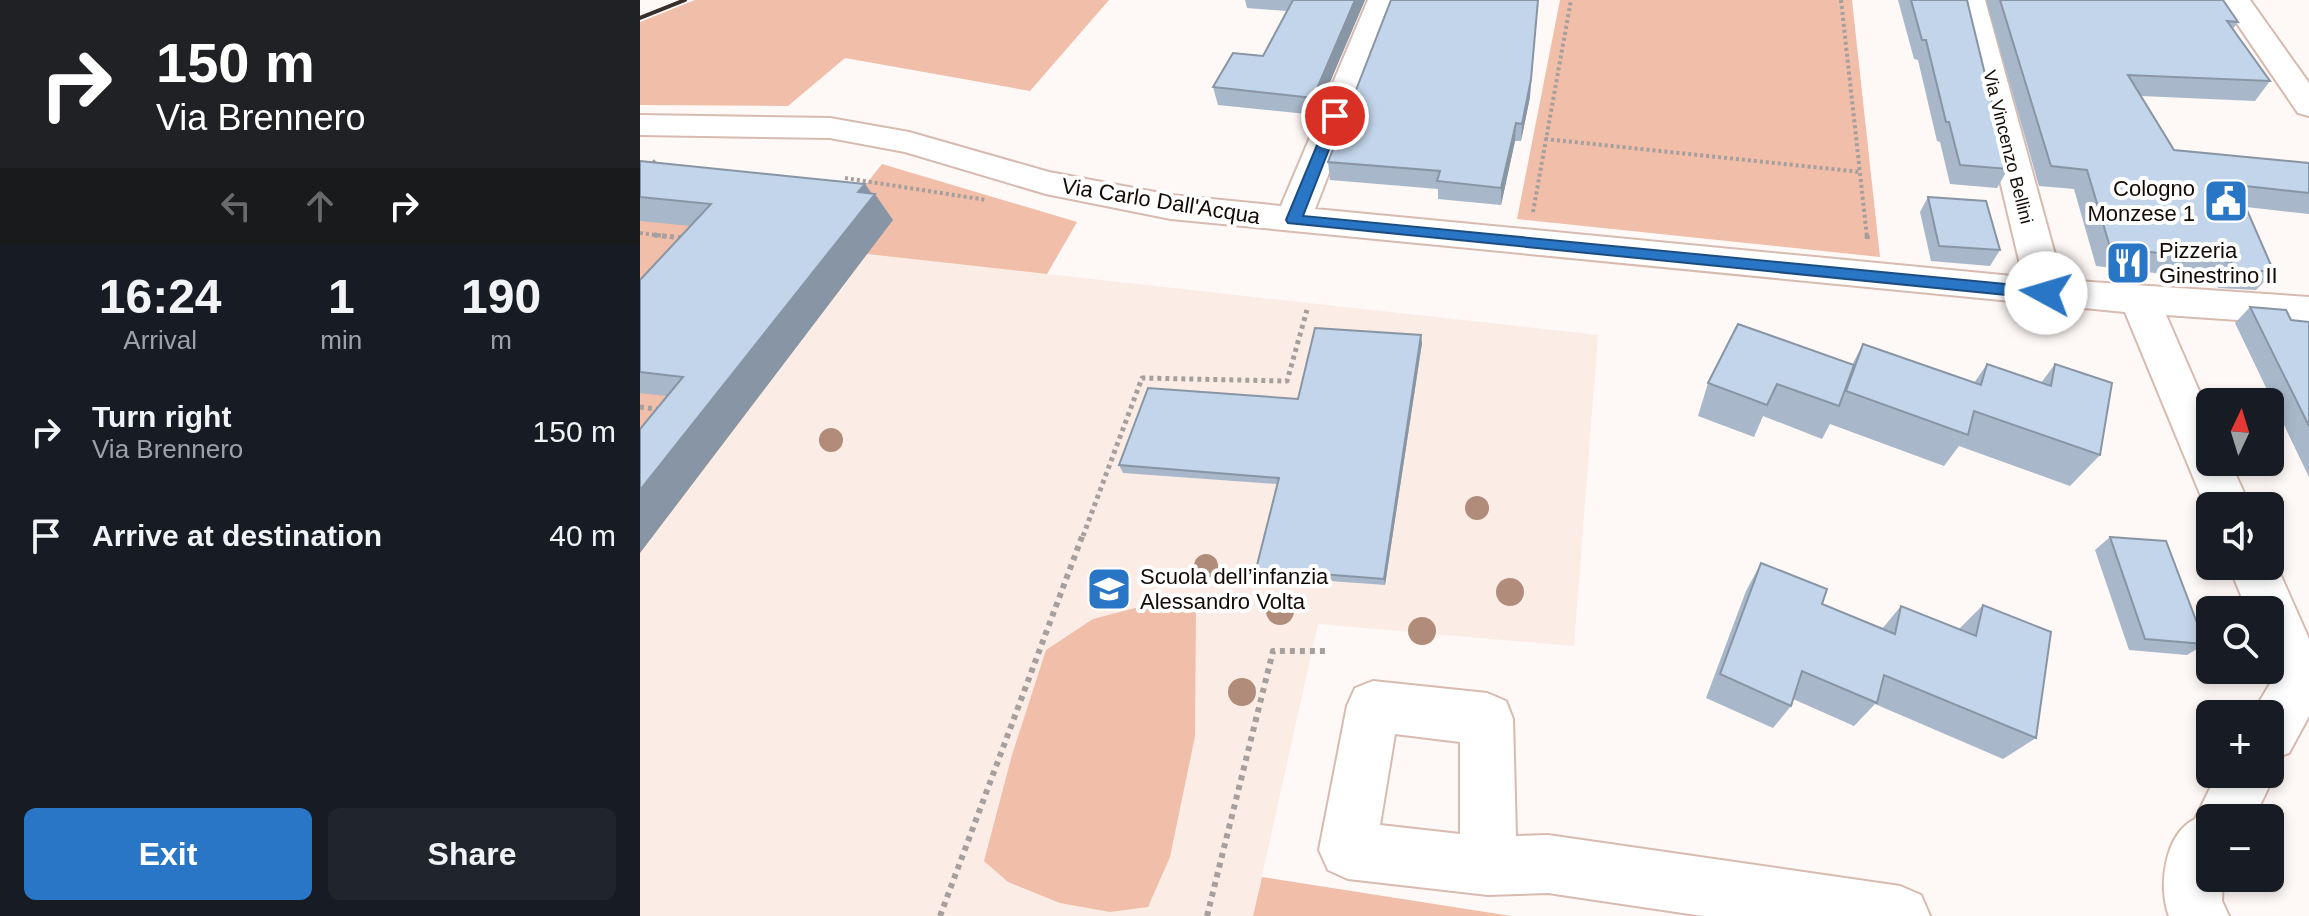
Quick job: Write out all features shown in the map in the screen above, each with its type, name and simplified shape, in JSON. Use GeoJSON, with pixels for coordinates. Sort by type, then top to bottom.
{"type":"FeatureCollection","features":[{"type":"Feature","properties":{"kind":"street"},"geometry":{"type":"LineString","coordinates":[[1293,220],[1382,0]]}},
{"type":"Feature","properties":{"kind":"street","name":"Via Vincenzo Bellini"},"geometry":{"type":"LineString","coordinates":[[1971,0],[2046,293]]}},
{"type":"Feature","properties":{"kind":"street"},"geometry":{"type":"LineString","coordinates":[[2235,0],[2309,106]]}},
{"type":"Feature","properties":{"kind":"street","name":"Via Carlo Dall'Acqua"},"geometry":{"type":"LineString","coordinates":[[640,125],[830,128],[909,142],[1046,183],[1171,207],[2046,293],[2309,311]]}},
{"type":"Feature","properties":{"kind":"street"},"geometry":{"type":"LineString","coordinates":[[2139,299],[2221,492]]}},
{"type":"Feature","properties":{"kind":"street"},"geometry":{"type":"LineString","coordinates":[[2259,580],[2301,680],[2287,727]]}},
{"type":"Feature","properties":{"kind":"street"},"geometry":{"type":"LineString","coordinates":[[2196,860],[2193,902],[2199,916]]}},
{"type":"Feature","properties":{"kind":"street"},"geometry":{"type":"LineString","coordinates":[[1488,866],[1548,864],[1900,916]]}},
{"type":"Feature","properties":{"kind":"path"},"geometry":{"type":"LineString","coordinates":[[1542,244],[1532,207],[1571,0]]}},
{"type":"Feature","properties":{"kind":"path"},"geometry":{"type":"LineString","coordinates":[[1841,0],[1871,276]]}},
{"type":"Feature","properties":{"kind":"path"},"geometry":{"type":"LineString","coordinates":[[1545,139],[1861,172]]}},
{"type":"Feature","properties":{"kind":"path"},"geometry":{"type":"LineString","coordinates":[[640,175],[657,159]]}},
{"type":"Feature","properties":{"kind":"path"},"geometry":{"type":"LineString","coordinates":[[845,178],[987,200]]}},
{"type":"Feature","properties":{"kind":"path"},"geometry":{"type":"LineString","coordinates":[[640,233],[687,238]]}},
{"type":"Feature","properties":{"kind":"path"},"geometry":{"type":"LineString","coordinates":[[940,916],[1142,378],[1287,381],[1307,310]]}},
{"type":"Feature","properties":{"kind":"path"},"geometry":{"type":"LineString","coordinates":[[640,407],[665,410],[657,421]]}},
{"type":"Feature","properties":{"kind":"path"},"geometry":{"type":"LineString","coordinates":[[1207,916],[1273,651],[1325,651]]}},
{"type":"Feature","properties":{"kind":"shaded area"},"geometry":{"type":"Polygon","coordinates":[[[695,0],[1109,0],[1030,91],[845,58],[788,106],[640,105],[640,22],[695,0]]]}},
{"type":"Feature","properties":{"kind":"shaded area"},"geometry":{"type":"Polygon","coordinates":[[[1560,0],[1852,0],[1880,257],[1517,219],[1560,0]]]}},
{"type":"Feature","properties":{"kind":"shaded area"},"geometry":{"type":"Polygon","coordinates":[[[882,164],[1077,222],[1047,274],[867,254],[640,553],[640,185],[848,207],[882,164]]]}},
{"type":"Feature","properties":{"kind":"shaded area","name":"Scuola dell’infanzia Alessandro Volta"},"geometry":{"type":"Polygon","coordinates":[[[867,254],[1598,335],[1574,646],[1318,624],[1253,916],[640,916],[640,553],[867,254]]]}},
{"type":"Feature","properties":{"kind":"shaded area"},"geometry":{"type":"Polygon","coordinates":[[[1196,604],[1195,736],[1170,857],[1148,907],[1110,912],[1060,903],[1008,882],[984,861],[1012,755],[1046,650],[1093,619],[1143,606],[1196,604]]]}},
{"type":"Feature","properties":{"kind":"shaded area"},"geometry":{"type":"Polygon","coordinates":[[[1262,877],[1511,916],[1253,916],[1262,877]]]}},
{"type":"Feature","properties":{"kind":"building"},"geometry":{"type":"Polygon","coordinates":[[[1293,0],[1355,0],[1313,98],[1213,87],[1233,53],[1263,56],[1293,0]]]}},
{"type":"Feature","properties":{"kind":"building"},"geometry":{"type":"Polygon","coordinates":[[[1391,0],[1538,0],[1531,79],[1522,124],[1516,123],[1501,188],[1437,181],[1440,171],[1328,162],[1391,0]]]}},
{"type":"Feature","properties":{"kind":"building"},"geometry":{"type":"Polygon","coordinates":[[[1911,0],[1967,0],[2008,169],[1960,165],[1926,40],[1922,40],[1911,0]]]}},
{"type":"Feature","properties":{"kind":"building"},"geometry":{"type":"Polygon","coordinates":[[[2000,0],[2223,0],[2238,22],[2227,21],[2270,81],[2128,75],[2174,150],[2309,163],[2309,193],[2236,185],[2274,272],[2235,269],[2231,262],[2110,247],[2087,170],[2051,166],[2000,0]]]}},
{"type":"Feature","properties":{"kind":"building"},"geometry":{"type":"Polygon","coordinates":[[[640,161],[865,184],[858,192],[875,194],[640,490],[640,429],[683,377],[640,372],[640,280],[711,204],[640,197],[640,161]]]}},
{"type":"Feature","properties":{"kind":"building"},"geometry":{"type":"Polygon","coordinates":[[[1928,197],[1986,201],[2000,250],[1939,246],[1928,197]]]}},
{"type":"Feature","properties":{"kind":"building"},"geometry":{"type":"Polygon","coordinates":[[[2250,307],[2286,310],[2291,320],[2309,322],[2309,426],[2250,307]]]}},
{"type":"Feature","properties":{"kind":"building"},"geometry":{"type":"Polygon","coordinates":[[[1738,324],[1854,365],[1839,406],[1777,384],[1767,405],[1708,383],[1738,324]]]}},
{"type":"Feature","properties":{"kind":"building"},"geometry":{"type":"Polygon","coordinates":[[[1315,328],[1421,335],[1384,579],[1256,569],[1279,478],[1119,465],[1148,388],[1298,399],[1315,328]]]}},
{"type":"Feature","properties":{"kind":"building"},"geometry":{"type":"Polygon","coordinates":[[[1863,344],[1981,385],[1987,364],[2051,386],[2055,364],[2112,383],[2100,455],[1974,411],[1968,435],[1846,391],[1863,344]]]}},
{"type":"Feature","properties":{"kind":"building"},"geometry":{"type":"Polygon","coordinates":[[[2110,537],[2166,541],[2196,620],[2196,643],[2145,639],[2110,537]]]}},
{"type":"Feature","properties":{"kind":"building"},"geometry":{"type":"Polygon","coordinates":[[[1761,563],[1827,589],[1822,604],[1895,634],[1901,606],[1976,636],[1983,605],[2051,632],[2036,738],[1884,675],[1877,703],[1802,671],[1791,706],[1720,674],[1761,563]]]}},
{"type":"Feature","properties":{"kind":"railway"},"geometry":{"type":"LineString","coordinates":[[640,18],[685,0]]}},
{"type":"Feature","properties":{"kind":"place","name":"Cologno Monzese 1"},"geometry":{"type":"Point","coordinates":[2226,201]}},
{"type":"Feature","properties":{"kind":"place","name":"Pizzeria Ginestrino II"},"geometry":{"type":"Point","coordinates":[2128,263]}},
{"type":"Feature","properties":{"kind":"place","name":"Scuola dell’infanzia Alessandro Volta"},"geometry":{"type":"Point","coordinates":[1109,589]}},
{"type":"Feature","properties":{"kind":"route"},"geometry":{"type":"LineString","coordinates":[[1335,116],[1293,220],[2046,293]]}}]}
